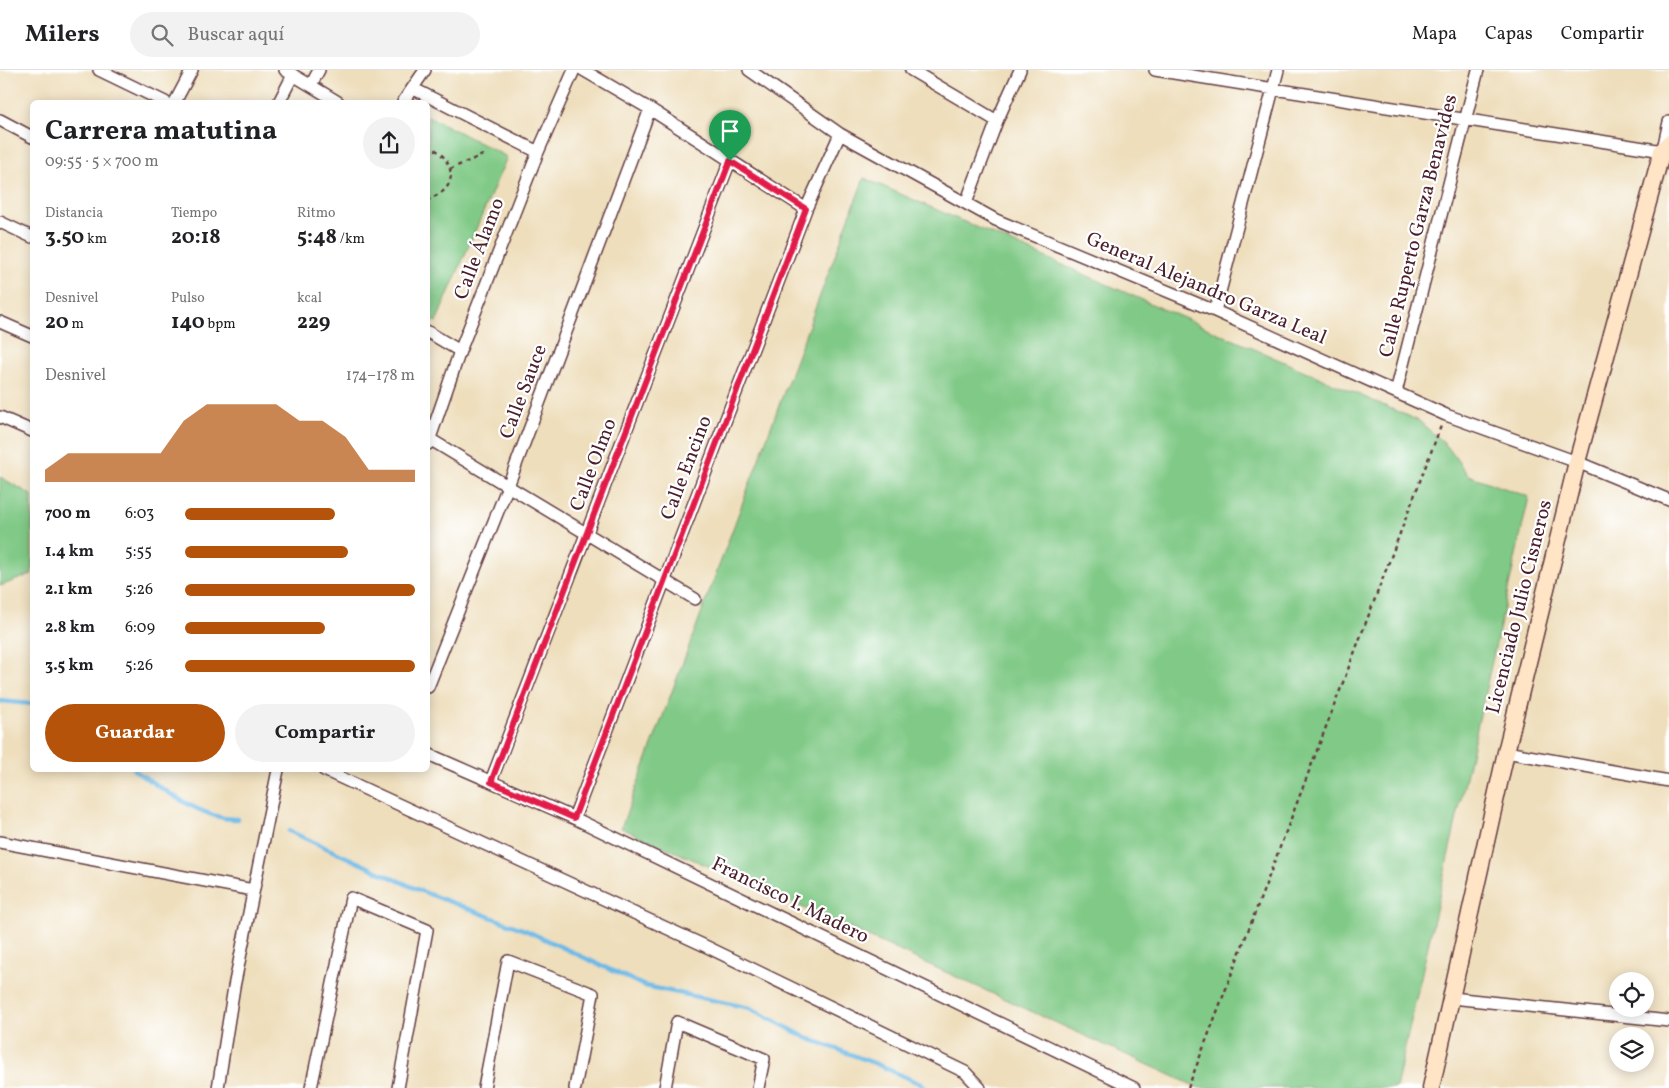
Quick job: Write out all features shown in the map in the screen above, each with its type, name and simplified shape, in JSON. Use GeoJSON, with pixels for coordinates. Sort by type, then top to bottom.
{"type":"FeatureCollection","features":[{"type":"Feature","properties":{"kind":"street"},"geometry":{"type":"LineString","coordinates":[[99,70],[161,100]]}},
{"type":"Feature","properties":{"kind":"street"},"geometry":{"type":"LineString","coordinates":[[176,100],[192,70]]}},
{"type":"Feature","properties":{"kind":"street"},"geometry":{"type":"LineString","coordinates":[[311,85],[319,70]]}},
{"type":"Feature","properties":{"kind":"street"},"geometry":{"type":"LineString","coordinates":[[405,100],[414,89],[425,70]]}},
{"type":"Feature","properties":{"kind":"street","name":"Calle Álamo"},"geometry":{"type":"LineString","coordinates":[[430,435],[460,351],[538,152],[574,70]]}},
{"type":"Feature","properties":{"kind":"street"},"geometry":{"type":"LineString","coordinates":[[582,70],[650,109],[806,209]]}},
{"type":"Feature","properties":{"kind":"street","name":"General Alejandro Garza Leal"},"geometry":{"type":"LineString","coordinates":[[749,70],[840,134],[996,220],[1215,311],[1446,415],[1577,462],[1669,500]]}},
{"type":"Feature","properties":{"kind":"street"},"geometry":{"type":"LineString","coordinates":[[911,70],[997,121]]}},
{"type":"Feature","properties":{"kind":"street"},"geometry":{"type":"LineString","coordinates":[[966,203],[997,121],[1020,70]]}},
{"type":"Feature","properties":{"kind":"street"},"geometry":{"type":"LineString","coordinates":[[1155,70],[1464,120],[1667,148],[1669,122]]}},
{"type":"Feature","properties":{"kind":"street"},"geometry":{"type":"LineString","coordinates":[[1215,311],[1278,70]]}},
{"type":"Feature","properties":{"kind":"street","name":"Calle Ruperto Garza Benavides"},"geometry":{"type":"LineString","coordinates":[[1396,392],[1478,70]]}},
{"type":"Feature","properties":{"kind":"street"},"geometry":{"type":"LineString","coordinates":[[280,100],[289,72],[335,100]]}},
{"type":"Feature","properties":{"kind":"street"},"geometry":{"type":"LineString","coordinates":[[414,89],[538,152]]}},
{"type":"Feature","properties":{"kind":"street","name":"Calle Sauce"},"geometry":{"type":"LineString","coordinates":[[430,682],[508,486],[650,109]]}},
{"type":"Feature","properties":{"kind":"street"},"geometry":{"type":"LineString","coordinates":[[0,120],[30,135]]}},
{"type":"Feature","properties":{"kind":"street","name":"Calle Encino"},"geometry":{"type":"LineString","coordinates":[[574,818],[806,209],[840,134]]}},
{"type":"Feature","properties":{"kind":"street","name":"Licenciado Julio Cisneros"},"geometry":{"type":"LineString","coordinates":[[1431,1088],[1506,752],[1577,462],[1667,148]]}},
{"type":"Feature","properties":{"kind":"street","name":"Calle Olmo"},"geometry":{"type":"LineString","coordinates":[[491,782],[730,161]]}},
{"type":"Feature","properties":{"kind":"street"},"geometry":{"type":"LineString","coordinates":[[0,222],[30,236]]}},
{"type":"Feature","properties":{"kind":"street"},"geometry":{"type":"LineString","coordinates":[[0,322],[30,335]]}},
{"type":"Feature","properties":{"kind":"street"},"geometry":{"type":"LineString","coordinates":[[430,333],[460,351]]}},
{"type":"Feature","properties":{"kind":"street"},"geometry":{"type":"LineString","coordinates":[[0,417],[30,430]]}},
{"type":"Feature","properties":{"kind":"street"},"geometry":{"type":"LineString","coordinates":[[430,442],[508,486],[695,598]]}},
{"type":"Feature","properties":{"kind":"street"},"geometry":{"type":"LineString","coordinates":[[1506,752],[1669,781]]}},
{"type":"Feature","properties":{"kind":"street","name":"Francisco I. Madero"},"geometry":{"type":"LineString","coordinates":[[430,755],[574,818],[1134,1088]]}},
{"type":"Feature","properties":{"kind":"street"},"geometry":{"type":"LineString","coordinates":[[218,1088],[234,987],[278,772]]}},
{"type":"Feature","properties":{"kind":"street"},"geometry":{"type":"LineString","coordinates":[[328,772],[701,944],[965,1072],[980,1088]]}},
{"type":"Feature","properties":{"kind":"street"},"geometry":{"type":"LineString","coordinates":[[0,842],[253,890]]}},
{"type":"Feature","properties":{"kind":"street"},"geometry":{"type":"LineString","coordinates":[[311,1088],[352,898],[427,930],[398,1088]]}},
{"type":"Feature","properties":{"kind":"street"},"geometry":{"type":"LineString","coordinates":[[484,1088],[508,961],[593,994],[575,1088]]}},
{"type":"Feature","properties":{"kind":"street"},"geometry":{"type":"LineString","coordinates":[[1452,998],[1669,1021]]}},
{"type":"Feature","properties":{"kind":"street"},"geometry":{"type":"LineString","coordinates":[[665,1088],[677,1022],[764,1059],[758,1088]]}},
{"type":"Feature","properties":{"kind":"path"},"geometry":{"type":"LineString","coordinates":[[430,147],[442,154],[450,169],[450,183],[440,194],[430,199]]}},
{"type":"Feature","properties":{"kind":"path"},"geometry":{"type":"LineString","coordinates":[[450,169],[485,154]]}},
{"type":"Feature","properties":{"kind":"path"},"geometry":{"type":"LineString","coordinates":[[1188,1088],[1446,415]]}},
{"type":"Feature","properties":{"kind":"green space"},"geometry":{"type":"Polygon","coordinates":[[[430,117],[507,157],[436,322],[430,319],[430,117]]]}},
{"type":"Feature","properties":{"kind":"green space"},"geometry":{"type":"Polygon","coordinates":[[[864,178],[1419,421],[1447,446],[1468,475],[1529,497],[1396,1088],[1199,1088],[836,922],[621,828],[864,178]]]}},
{"type":"Feature","properties":{"kind":"green space"},"geometry":{"type":"Polygon","coordinates":[[[0,477],[30,494],[30,575],[0,586],[0,477]]]}},
{"type":"Feature","properties":{"kind":"waterway"},"geometry":{"type":"LineString","coordinates":[[0,701],[30,704]]}},
{"type":"Feature","properties":{"kind":"waterway"},"geometry":{"type":"LineString","coordinates":[[137,772],[170,794],[198,809],[212,815],[238,819]]}},
{"type":"Feature","properties":{"kind":"waterway"},"geometry":{"type":"LineString","coordinates":[[289,831],[421,891],[525,930],[645,986],[750,1008],[807,1038],[874,1063],[923,1085],[925,1088]]}},
{"type":"Feature","properties":{"kind":"route"},"geometry":{"type":"LineString","coordinates":[[730,161],[806,209],[574,818],[491,782],[730,161]]}}]}
